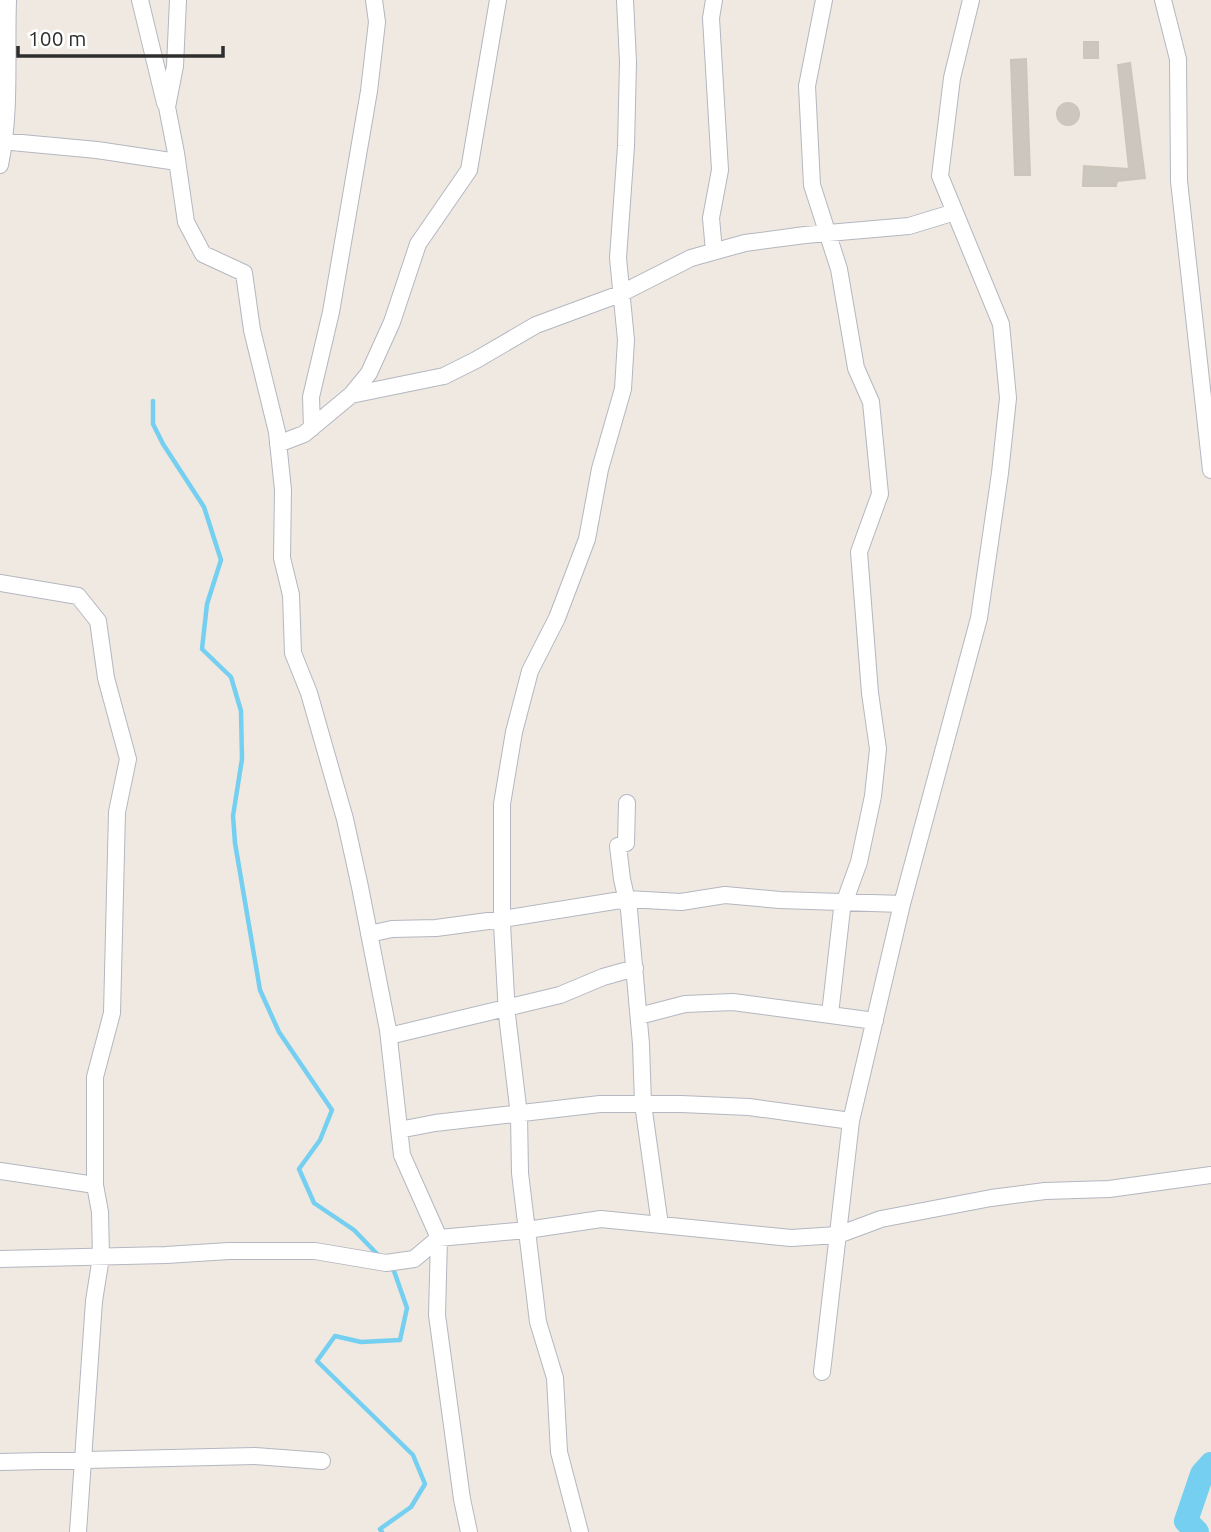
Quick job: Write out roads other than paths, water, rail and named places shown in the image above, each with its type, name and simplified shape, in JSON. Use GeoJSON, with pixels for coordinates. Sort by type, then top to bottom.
{"type":"FeatureCollection","features":[{"type":"Feature","properties":{"kind":"street"},"geometry":{"type":"LineString","coordinates":[[0,165],[8,0]]}},
{"type":"Feature","properties":{"kind":"street"},"geometry":{"type":"LineString","coordinates":[[139,0],[167,107],[186,222],[203,254],[244,272],[253,330],[278,444],[282,490],[282,558],[291,596],[293,653],[309,694],[345,819],[389,1036],[402,1154],[439,1238],[438,1315],[462,1499],[469,1532]]}},
{"type":"Feature","properties":{"kind":"street"},"geometry":{"type":"LineString","coordinates":[[167,107],[175,65],[178,0]]}},
{"type":"Feature","properties":{"kind":"street"},"geometry":{"type":"LineString","coordinates":[[312,428],[311,397],[331,312],[369,91],[377,22],[374,0]]}},
{"type":"Feature","properties":{"kind":"street"},"geometry":{"type":"LineString","coordinates":[[278,444],[312,428],[351,395],[369,373],[391,321],[418,244],[469,170],[498,0]]}},
{"type":"Feature","properties":{"kind":"street"},"geometry":{"type":"LineString","coordinates":[[580,1532],[559,1452],[555,1378],[538,1322],[520,1173],[519,1115],[507,1008],[502,804],[514,732],[530,671],[557,618],[587,539],[600,468],[623,389],[626,340],[618,258],[626,146],[628,62],[625,0]]}},
{"type":"Feature","properties":{"kind":"street"},"geometry":{"type":"LineString","coordinates":[[714,0],[711,18],[720,170],[712,218],[714,251]]}},
{"type":"Feature","properties":{"kind":"street"},"geometry":{"type":"LineString","coordinates":[[824,0],[807,86],[812,186],[839,269],[856,368],[871,402],[880,494],[859,552],[869,680],[878,749],[873,796],[859,862],[844,903],[830,1014]]}},
{"type":"Feature","properties":{"kind":"street"},"geometry":{"type":"LineString","coordinates":[[822,1372],[852,1121],[902,904],[979,618],[1000,473],[1008,398],[1001,324],[940,176],[952,78],[971,0]]}},
{"type":"Feature","properties":{"kind":"street"},"geometry":{"type":"LineString","coordinates":[[1163,0],[1178,59],[1179,181],[1211,470]]}},
{"type":"Feature","properties":{"kind":"street"},"geometry":{"type":"LineString","coordinates":[[3,141],[96,150],[177,162]]}},
{"type":"Feature","properties":{"kind":"street"},"geometry":{"type":"LineString","coordinates":[[351,395],[444,376],[536,325],[620,294],[691,258],[714,251],[745,243],[909,226],[955,212]]}},
{"type":"Feature","properties":{"kind":"street"},"geometry":{"type":"LineString","coordinates":[[0,583],[78,596],[98,621],[106,677],[128,759],[117,812],[112,1013],[95,1077],[96,1185],[100,1212],[101,1257],[94,1301],[78,1532]]}},
{"type":"Feature","properties":{"kind":"street"},"geometry":{"type":"LineString","coordinates":[[627,803],[626,843],[618,846],[635,968],[643,1104],[660,1224]]}},
{"type":"Feature","properties":{"kind":"street"},"geometry":{"type":"LineString","coordinates":[[369,934],[392,929],[436,928],[503,919],[627,899],[681,902],[725,895],[902,904]]}},
{"type":"Feature","properties":{"kind":"street"},"geometry":{"type":"LineString","coordinates":[[389,1036],[560,995],[603,977],[635,968]]}},
{"type":"Feature","properties":{"kind":"street"},"geometry":{"type":"LineString","coordinates":[[639,1016],[685,1003],[733,1002],[875,1021]]}},
{"type":"Feature","properties":{"kind":"street"},"geometry":{"type":"LineString","coordinates":[[399,1130],[435,1123],[600,1104],[749,1107],[852,1121]]}},
{"type":"Feature","properties":{"kind":"street"},"geometry":{"type":"LineString","coordinates":[[0,1171],[96,1185]]}},
{"type":"Feature","properties":{"kind":"street"},"geometry":{"type":"LineString","coordinates":[[0,1259],[229,1251],[316,1251],[386,1263],[414,1259],[439,1238],[527,1230],[601,1219],[791,1238],[838,1235],[881,1219],[991,1198],[1045,1191],[1110,1189],[1211,1175]]}},
{"type":"Feature","properties":{"kind":"street"},"geometry":{"type":"LineString","coordinates":[[0,1462],[255,1456],[322,1461]]}},
{"type":"Feature","properties":{"kind":"waterway"},"geometry":{"type":"LineString","coordinates":[[153,401],[153,424],[204,507],[221,560],[207,604],[202,649],[231,677],[241,711],[242,759],[233,816],[235,843],[260,990],[279,1032],[332,1110],[320,1140],[299,1169],[314,1203],[354,1230],[381,1258]]}},
{"type":"Feature","properties":{"kind":"waterway"},"geometry":{"type":"LineString","coordinates":[[382,1532],[380,1529],[411,1507],[425,1484],[413,1455],[317,1361],[335,1336],[361,1342],[400,1340],[407,1308],[390,1266]]}},
{"type":"Feature","properties":{"kind":"waterway"},"geometry":{"type":"LineString","coordinates":[[1197,1532],[1186,1521],[1202,1474],[1211,1464]]}}]}
